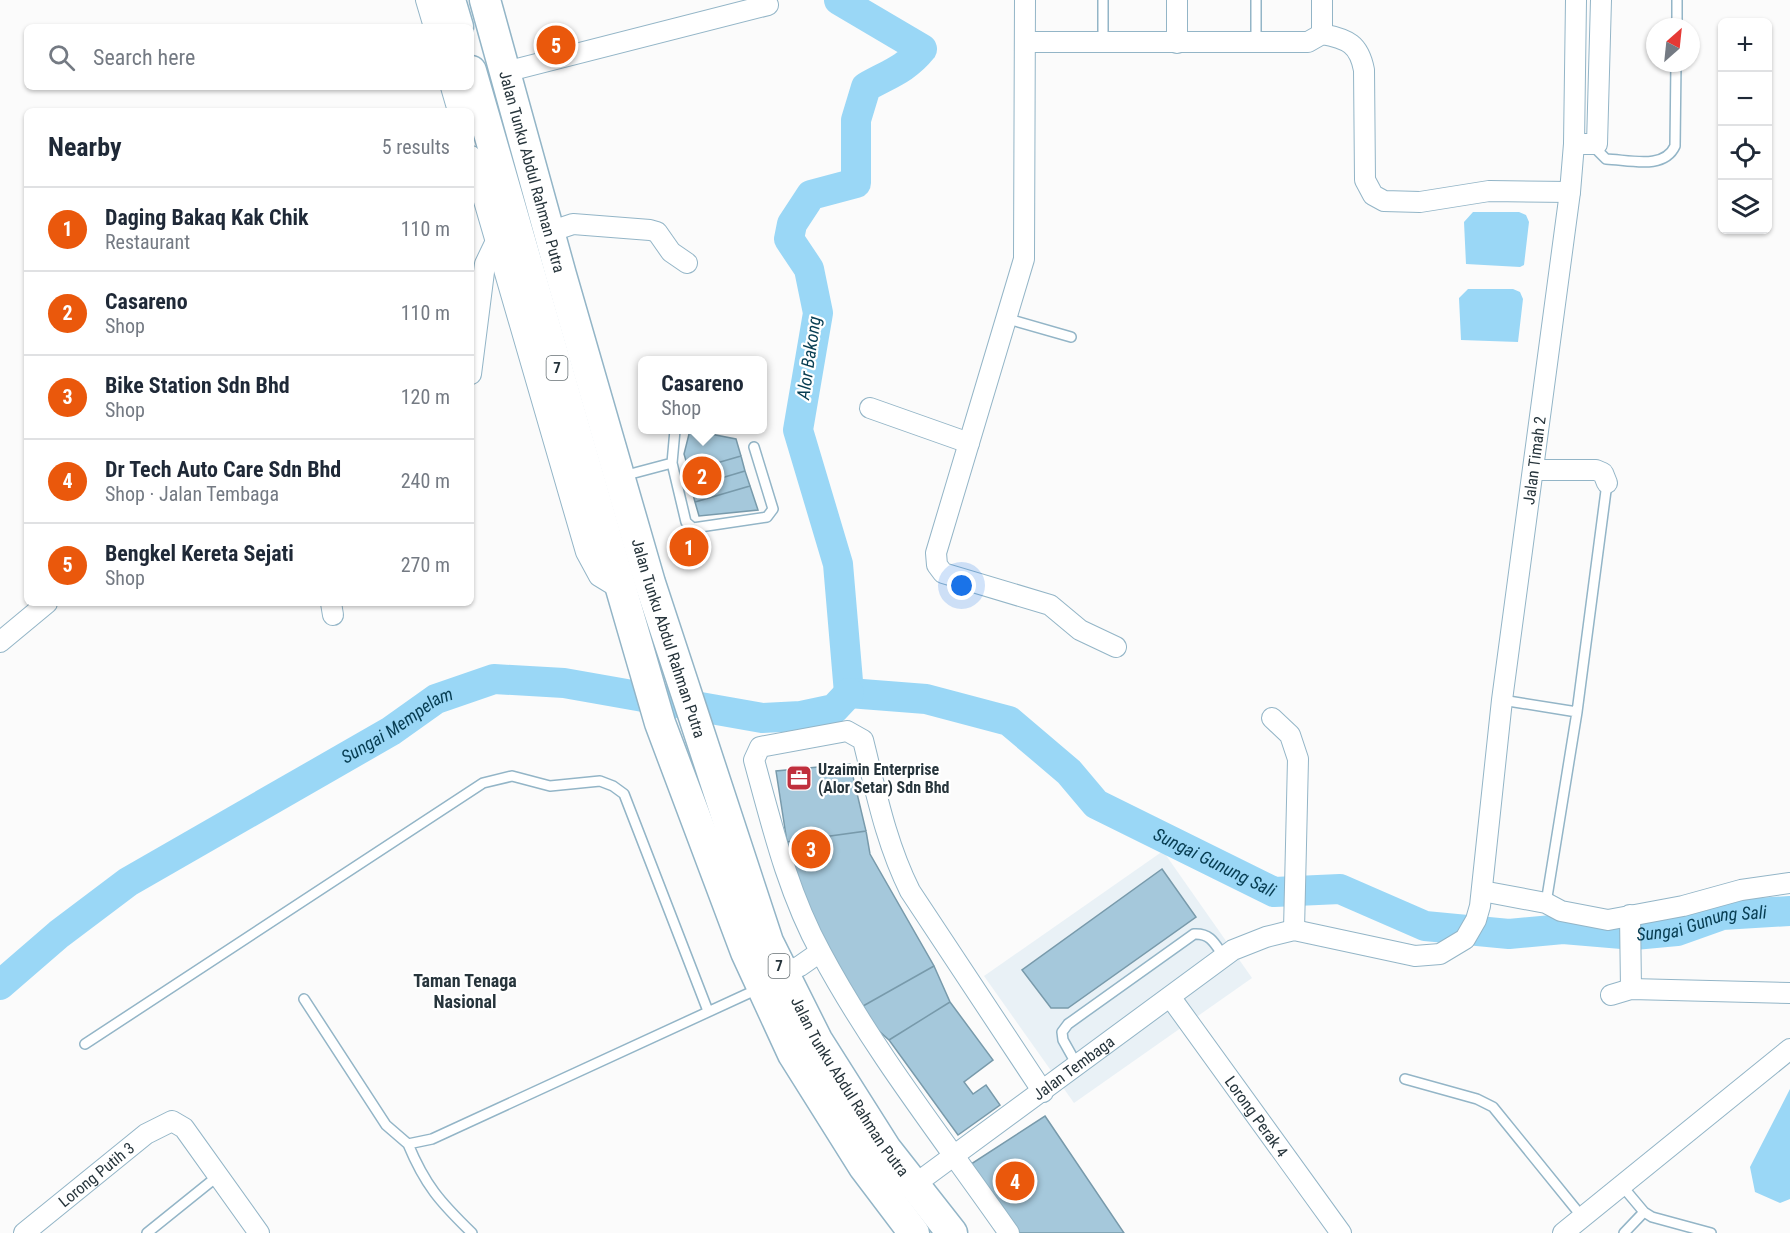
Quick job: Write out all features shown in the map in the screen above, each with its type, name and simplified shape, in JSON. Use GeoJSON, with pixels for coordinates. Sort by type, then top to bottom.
{"type":"FeatureCollection","features":[{"type":"Feature","properties":{"kind":"main road"},"geometry":{"type":"LineString","coordinates":[[450,0],[457,24]]}},
{"type":"Feature","properties":{"kind":"main road","name":"Jalan Tunku Abdul Rahman Putra"},"geometry":{"type":"LineString","coordinates":[[485,0],[650,583],[768,942],[772,981],[817,1040],[886,1149],[952,1233]]}},
{"type":"Feature","properties":{"kind":"main road","name":"Jalan Tunku Abdul Rahman Putra"},"geometry":{"type":"LineString","coordinates":[[474,85],[507,239],[622,590],[660,723],[772,981],[793,1054],[864,1167],[914,1233]]}},
{"type":"Feature","properties":{"kind":"street"},"geometry":{"type":"LineString","coordinates":[[426,0],[433,24]]}},
{"type":"Feature","properties":{"kind":"street"},"geometry":{"type":"LineString","coordinates":[[1025,0],[1024,259],[1008,319],[936,553],[937,565],[942,573],[1050,605],[1080,630],[1116,647]]}},
{"type":"Feature","properties":{"kind":"street"},"geometry":{"type":"LineString","coordinates":[[1177,0],[1177,43]]}},
{"type":"Feature","properties":{"kind":"street"},"geometry":{"type":"LineString","coordinates":[[1322,0],[1322,34]]}},
{"type":"Feature","properties":{"kind":"street","name":"Jalan Timah 2"},"geometry":{"type":"LineString","coordinates":[[1294,930],[1415,956],[1447,952],[1465,939],[1476,920],[1482,891],[1502,700],[1570,192],[1574,144],[1576,0]]}},
{"type":"Feature","properties":{"kind":"street"},"geometry":{"type":"LineString","coordinates":[[1574,144],[1597,144],[1601,0]]}},
{"type":"Feature","properties":{"kind":"street"},"geometry":{"type":"LineString","coordinates":[[506,72],[768,5]]}},
{"type":"Feature","properties":{"kind":"street"},"geometry":{"type":"LineString","coordinates":[[1025,42],[1308,42],[1322,34],[1350,40],[1362,56],[1364,70],[1365,180],[1372,195],[1384,201],[1420,202],[1489,191],[1570,192]]}},
{"type":"Feature","properties":{"kind":"street"},"geometry":{"type":"LineString","coordinates":[[452,90],[457,108]]}},
{"type":"Feature","properties":{"kind":"street"},"geometry":{"type":"LineString","coordinates":[[474,163],[507,239],[485,264],[474,350]]}},
{"type":"Feature","properties":{"kind":"street"},"geometry":{"type":"LineString","coordinates":[[549,232],[573,224],[650,230],[657,232],[671,252],[687,262]]}},
{"type":"Feature","properties":{"kind":"street"},"geometry":{"type":"LineString","coordinates":[[870,408],[969,443]]}},
{"type":"Feature","properties":{"kind":"street"},"geometry":{"type":"LineString","coordinates":[[1534,470],[1596,470],[1603,473],[1607,483]]}},
{"type":"Feature","properties":{"kind":"street"},"geometry":{"type":"LineString","coordinates":[[0,642],[43,606]]}},
{"type":"Feature","properties":{"kind":"street"},"geometry":{"type":"LineString","coordinates":[[1272,718],[1290,735],[1298,759],[1293,879],[1294,930]]}},
{"type":"Feature","properties":{"kind":"street"},"geometry":{"type":"LineString","coordinates":[[1009,1233],[871,1039],[820,952],[785,872],[753,760],[760,747],[847,730],[863,741],[885,832],[910,891],[1043,1092]]}},
{"type":"Feature","properties":{"kind":"street"},"geometry":{"type":"LineString","coordinates":[[1482,891],[1546,903],[1561,911],[1629,926],[1683,906],[1741,890],[1790,883]]}},
{"type":"Feature","properties":{"kind":"street"},"geometry":{"type":"LineString","coordinates":[[1629,926],[1631,989]]}},
{"type":"Feature","properties":{"kind":"street","name":"Jalan Tembaga"},"geometry":{"type":"LineString","coordinates":[[914,1185],[1171,998],[1229,953],[1266,937],[1294,930]]}},
{"type":"Feature","properties":{"kind":"street"},"geometry":{"type":"LineString","coordinates":[[772,981],[820,952]]}},
{"type":"Feature","properties":{"kind":"street"},"geometry":{"type":"LineString","coordinates":[[1611,995],[1631,989],[1790,993]]}},
{"type":"Feature","properties":{"kind":"street","name":"Lorong Perak 4"},"geometry":{"type":"LineString","coordinates":[[1171,998],[1341,1233]]}},
{"type":"Feature","properties":{"kind":"street"},"geometry":{"type":"LineString","coordinates":[[1563,1233],[1790,1049]]}},
{"type":"Feature","properties":{"kind":"street","name":"Lorong Putih 3"},"geometry":{"type":"LineString","coordinates":[[24,1233],[146,1134],[172,1121],[184,1128],[219,1174]]}},
{"type":"Feature","properties":{"kind":"street"},"geometry":{"type":"LineString","coordinates":[[219,1174],[260,1233]]}},
{"type":"Feature","properties":{"kind":"lane"},"geometry":{"type":"LineString","coordinates":[[1103,0],[1103,43]]}},
{"type":"Feature","properties":{"kind":"lane"},"geometry":{"type":"LineString","coordinates":[[1256,0],[1256,43]]}},
{"type":"Feature","properties":{"kind":"lane"},"geometry":{"type":"LineString","coordinates":[[1677,0],[1677,18]]}},
{"type":"Feature","properties":{"kind":"lane"},"geometry":{"type":"LineString","coordinates":[[1597,144],[1598,151],[1606,159],[1661,161],[1670,156],[1675,146],[1676,72]]}},
{"type":"Feature","properties":{"kind":"lane"},"geometry":{"type":"LineString","coordinates":[[1008,319],[1071,337]]}},
{"type":"Feature","properties":{"kind":"lane"},"geometry":{"type":"LineString","coordinates":[[675,434],[672,463],[690,526],[693,528],[768,517],[773,509],[754,447]]}},
{"type":"Feature","properties":{"kind":"lane"},"geometry":{"type":"LineString","coordinates":[[620,477],[672,463]]}},
{"type":"Feature","properties":{"kind":"lane"},"geometry":{"type":"LineString","coordinates":[[1546,903],[1577,712],[1607,483]]}},
{"type":"Feature","properties":{"kind":"lane"},"geometry":{"type":"LineString","coordinates":[[1502,700],[1577,712]]}},
{"type":"Feature","properties":{"kind":"lane"},"geometry":{"type":"LineString","coordinates":[[85,1044],[483,783],[512,776],[550,786],[600,782],[613,786],[624,794],[708,1011]]}},
{"type":"Feature","properties":{"kind":"lane"},"geometry":{"type":"LineString","coordinates":[[1078,1066],[1063,1040],[1062,1032],[1068,1024],[1194,934],[1204,933],[1229,953]]}},
{"type":"Feature","properties":{"kind":"lane"},"geometry":{"type":"LineString","coordinates":[[408,1144],[432,1139],[772,981]]}},
{"type":"Feature","properties":{"kind":"lane"},"geometry":{"type":"LineString","coordinates":[[304,999],[386,1125],[408,1144],[423,1179],[439,1202],[472,1233]]}},
{"type":"Feature","properties":{"kind":"lane"},"geometry":{"type":"LineString","coordinates":[[1405,1079],[1477,1099],[1493,1107],[1582,1218]]}},
{"type":"Feature","properties":{"kind":"lane"},"geometry":{"type":"LineString","coordinates":[[147,1233],[219,1174]]}},
{"type":"Feature","properties":{"kind":"lane"},"geometry":{"type":"LineString","coordinates":[[1623,1186],[1644,1212],[1660,1219],[1711,1233]]}},
{"type":"Feature","properties":{"kind":"lane"},"geometry":{"type":"LineString","coordinates":[[1624,1233],[1644,1212]]}},
{"type":"Feature","properties":{"kind":"shaded area"},"geometry":{"type":"Polygon","coordinates":[[[1163,851],[1252,978],[1074,1103],[984,976],[1163,851]]]}},
{"type":"Feature","properties":{"kind":"water"},"geometry":{"type":"Polygon","coordinates":[[[1473,212],[1519,212],[1526,215],[1529,222],[1524,265],[1520,267],[1466,264],[1464,222],[1473,212]]]}},
{"type":"Feature","properties":{"kind":"water"},"geometry":{"type":"Polygon","coordinates":[[[1468,289],[1513,289],[1520,292],[1523,299],[1518,342],[1461,340],[1459,298],[1468,289]]]}},
{"type":"Feature","properties":{"kind":"water"},"geometry":{"type":"Polygon","coordinates":[[[1790,1089],[1790,1199],[1780,1203],[1755,1192],[1750,1167],[1790,1089]]]}},
{"type":"Feature","properties":{"kind":"building"},"geometry":{"type":"Polygon","coordinates":[[[689,434],[710,434],[736,439],[741,456],[689,471],[684,454],[689,434]]]}},
{"type":"Feature","properties":{"kind":"building"},"geometry":{"type":"Polygon","coordinates":[[[741,456],[745,471],[691,487],[689,471],[741,456]]]}},
{"type":"Feature","properties":{"kind":"building"},"geometry":{"type":"Polygon","coordinates":[[[745,471],[750,486],[695,502],[691,487],[745,471]]]}},
{"type":"Feature","properties":{"kind":"building"},"geometry":{"type":"Polygon","coordinates":[[[750,486],[758,510],[699,516],[695,502],[750,486]]]}},
{"type":"Feature","properties":{"kind":"building"},"geometry":{"type":"Polygon","coordinates":[[[850,764],[866,831],[787,842],[776,771],[850,764]]]}},
{"type":"Feature","properties":{"kind":"building"},"geometry":{"type":"Polygon","coordinates":[[[866,831],[870,854],[934,966],[856,1010],[787,871],[787,842],[866,831]]]}},
{"type":"Feature","properties":{"kind":"building"},"geometry":{"type":"Polygon","coordinates":[[[1162,869],[1196,917],[1068,1008],[1051,1008],[1022,970],[1162,869]]]}},
{"type":"Feature","properties":{"kind":"building"},"geometry":{"type":"Polygon","coordinates":[[[934,966],[950,1002],[889,1040],[856,1010],[934,966]]]}},
{"type":"Feature","properties":{"kind":"building"},"geometry":{"type":"Polygon","coordinates":[[[950,1002],[993,1060],[964,1082],[973,1094],[986,1085],[1000,1105],[958,1135],[889,1040],[950,1002]]]}},
{"type":"Feature","properties":{"kind":"building"},"geometry":{"type":"Polygon","coordinates":[[[1045,1116],[1124,1233],[1014,1233],[968,1166],[1045,1116]]]}},
{"type":"Feature","properties":{"kind":"waterway","name":"Alor Bakong"},"geometry":{"type":"LineString","coordinates":[[839,0],[922,49],[890,75],[866,87],[856,120],[856,183],[811,195],[792,224],[789,239],[809,269],[818,313],[798,430],[838,564],[849,693]]}},
{"type":"Feature","properties":{"kind":"waterway","name":"Sungai Mempelam"},"geometry":{"type":"LineString","coordinates":[[0,985],[59,934],[128,882],[391,731],[436,699],[494,679],[564,683],[762,718],[801,716],[834,709],[849,693]]}},
{"type":"Feature","properties":{"kind":"waterway","name":"Sungai Gunung Sali"},"geometry":{"type":"LineString","coordinates":[[849,693],[926,699],[1009,721],[1069,772],[1096,804],[1274,892],[1340,889],[1425,926],[1509,934],[1563,929],[1634,935],[1677,931],[1722,915],[1790,911]]}},
{"type":"Feature","properties":{"kind":"place","name":"Bengkel Kereta Sejati"},"geometry":{"type":"Point","coordinates":[556,45]}},
{"type":"Feature","properties":{"kind":"place","name":"Casareno"},"geometry":{"type":"Point","coordinates":[702,476]}},
{"type":"Feature","properties":{"kind":"place","name":"Daging Bakaq Kak Chik"},"geometry":{"type":"Point","coordinates":[689,547]}},
{"type":"Feature","properties":{"kind":"place","name":"Uzaimin Enterprise (Alor Setar) Sdn Bhd"},"geometry":{"type":"Point","coordinates":[799,778]}},
{"type":"Feature","properties":{"kind":"place","name":"Bike Station Sdn Bhd"},"geometry":{"type":"Point","coordinates":[811,849]}},
{"type":"Feature","properties":{"kind":"place","name":"Dr Tech Auto Care Sdn Bhd"},"geometry":{"type":"Point","coordinates":[1015,1181]}},
{"type":"Feature","properties":{"kind":"district","name":"Taman Tenaga Nasional"},"geometry":{"type":"Point","coordinates":[465,991]}}]}
